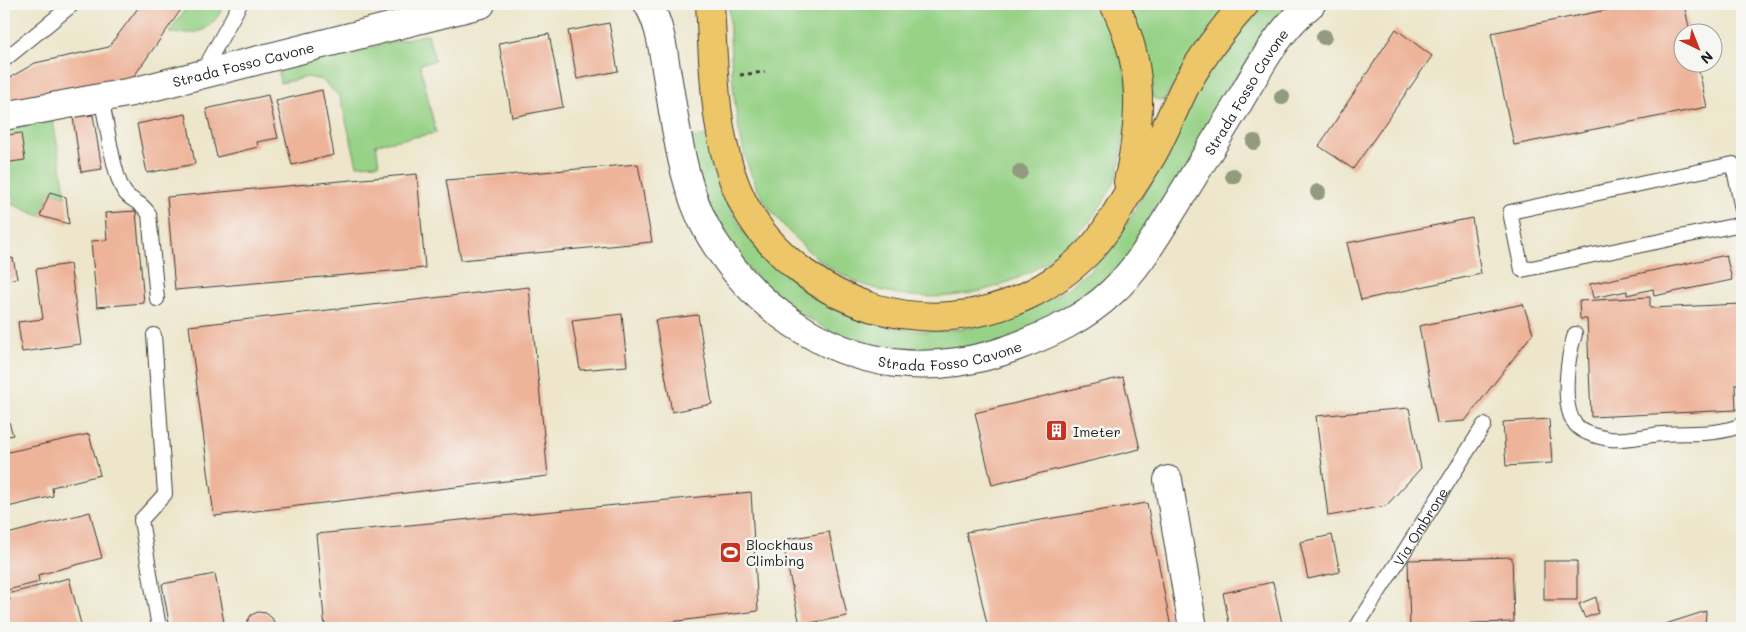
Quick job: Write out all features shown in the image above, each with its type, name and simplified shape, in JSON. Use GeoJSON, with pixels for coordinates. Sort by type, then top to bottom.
{"type":"FeatureCollection","features":[{"type":"Feature","properties":{"kind":"highway"},"geometry":{"type":"LineString","coordinates":[[710,4],[718,106],[728,160],[739,194],[759,228],[784,255],[810,277],[845,298],[882,311],[922,317],[956,316],[1010,303],[1045,287],[1076,263],[1104,232],[1155,150],[1187,84],[1212,44],[1245,4]]}},
{"type":"Feature","properties":{"kind":"highway"},"geometry":{"type":"LineString","coordinates":[[1114,4],[1132,47],[1139,89],[1137,140],[1123,200]]}},
{"type":"Feature","properties":{"kind":"street","name":"Strada Fosso Cavone"},"geometry":{"type":"LineString","coordinates":[[4,116],[101,98],[481,4]]}},
{"type":"Feature","properties":{"kind":"street","name":"Strada Fosso Cavone"},"geometry":{"type":"LineString","coordinates":[[648,4],[659,27],[680,149],[689,184],[705,226],[729,265],[751,289],[780,314],[813,336],[874,360],[905,364],[964,361],[1005,351],[1039,338],[1070,322],[1112,292],[1152,243],[1279,38],[1311,4]]}},
{"type":"Feature","properties":{"kind":"street"},"geometry":{"type":"LineString","coordinates":[[1168,480],[1193,628]]}},
{"type":"Feature","properties":{"kind":"lane"},"geometry":{"type":"LineString","coordinates":[[4,60],[73,4]]}},
{"type":"Feature","properties":{"kind":"lane"},"geometry":{"type":"LineString","coordinates":[[202,73],[240,4]]}},
{"type":"Feature","properties":{"kind":"lane"},"geometry":{"type":"LineString","coordinates":[[101,98],[118,179],[126,194],[143,205],[149,214],[158,299]]}},
{"type":"Feature","properties":{"kind":"lane"},"geometry":{"type":"LineString","coordinates":[[1742,210],[1733,164],[1510,212],[1522,270],[1742,224]]}},
{"type":"Feature","properties":{"kind":"lane"},"geometry":{"type":"LineString","coordinates":[[154,334],[165,494],[141,520],[159,628]]}},
{"type":"Feature","properties":{"kind":"lane"},"geometry":{"type":"LineString","coordinates":[[1574,334],[1569,354],[1567,403],[1576,426],[1590,434],[1611,439],[1664,434],[1725,432],[1742,425]]}},
{"type":"Feature","properties":{"kind":"lane","name":"Via Ombrone"},"geometry":{"type":"LineString","coordinates":[[1356,628],[1484,425]]}},
{"type":"Feature","properties":{"kind":"green space"},"geometry":{"type":"Polygon","coordinates":[[[189,4],[226,4],[214,21],[203,30],[190,33],[169,33],[189,4]]]}},
{"type":"Feature","properties":{"kind":"green space"},"geometry":{"type":"Polygon","coordinates":[[[729,4],[1101,4],[1119,50],[1129,98],[1120,163],[1114,182],[1095,214],[1066,247],[1032,271],[993,288],[972,293],[928,297],[887,292],[849,278],[814,256],[798,241],[768,206],[754,182],[741,140],[737,118],[732,71],[729,4]]]}},
{"type":"Feature","properties":{"kind":"green space"},"geometry":{"type":"Polygon","coordinates":[[[1128,4],[1229,4],[1163,101],[1153,98],[1149,73],[1128,4]]]}},
{"type":"Feature","properties":{"kind":"green space"},"geometry":{"type":"Polygon","coordinates":[[[1258,4],[1300,4],[1146,235],[1086,306],[969,354],[867,351],[777,301],[714,228],[687,138],[708,135],[727,200],[740,225],[751,240],[799,286],[834,308],[859,319],[891,327],[924,331],[957,330],[990,324],[1021,313],[1051,299],[1078,280],[1102,257],[1117,238],[1142,197],[1195,89],[1217,56],[1258,4]]]}},
{"type":"Feature","properties":{"kind":"green space"},"geometry":{"type":"Polygon","coordinates":[[[428,34],[435,61],[420,64],[436,133],[376,144],[379,164],[357,165],[340,97],[322,80],[308,77],[280,83],[278,69],[428,34]]]}},
{"type":"Feature","properties":{"kind":"green space"},"geometry":{"type":"Polygon","coordinates":[[[53,120],[66,197],[50,192],[40,216],[12,204],[15,197],[4,192],[4,163],[11,162],[7,128],[53,120]]]}},
{"type":"Feature","properties":{"kind":"building"},"geometry":{"type":"Polygon","coordinates":[[[141,4],[185,4],[132,79],[4,105],[4,81],[35,63],[109,47],[141,4]]]}},
{"type":"Feature","properties":{"kind":"building"},"geometry":{"type":"Polygon","coordinates":[[[1636,4],[1684,4],[1688,22],[1674,22],[1674,72],[1699,72],[1707,107],[1514,145],[1491,33],[1636,4]]]}},
{"type":"Feature","properties":{"kind":"building"},"geometry":{"type":"Polygon","coordinates":[[[609,23],[618,71],[577,79],[568,31],[609,23]]]}},
{"type":"Feature","properties":{"kind":"building"},"geometry":{"type":"Polygon","coordinates":[[[1396,29],[1432,56],[1353,169],[1319,146],[1396,29]]]}},
{"type":"Feature","properties":{"kind":"building"},"geometry":{"type":"Polygon","coordinates":[[[549,34],[563,107],[512,117],[499,43],[549,34]]]}},
{"type":"Feature","properties":{"kind":"building"},"geometry":{"type":"Polygon","coordinates":[[[322,90],[334,155],[292,165],[276,101],[322,90]]]}},
{"type":"Feature","properties":{"kind":"building"},"geometry":{"type":"Polygon","coordinates":[[[268,95],[278,138],[257,142],[258,147],[217,157],[206,109],[268,95]]]}},
{"type":"Feature","properties":{"kind":"building"},"geometry":{"type":"Polygon","coordinates":[[[186,114],[195,164],[147,173],[137,124],[186,114]]]}},
{"type":"Feature","properties":{"kind":"building"},"geometry":{"type":"Polygon","coordinates":[[[93,115],[102,169],[81,172],[73,117],[93,115]]]}},
{"type":"Feature","properties":{"kind":"building"},"geometry":{"type":"Polygon","coordinates":[[[4,128],[7,128],[8,135],[21,133],[25,160],[4,163],[4,128]]]}},
{"type":"Feature","properties":{"kind":"building"},"geometry":{"type":"Polygon","coordinates":[[[638,164],[652,242],[461,260],[446,180],[638,164]]]}},
{"type":"Feature","properties":{"kind":"building"},"geometry":{"type":"Polygon","coordinates":[[[417,174],[425,268],[175,290],[167,197],[417,174]]]}},
{"type":"Feature","properties":{"kind":"building"},"geometry":{"type":"Polygon","coordinates":[[[50,192],[66,197],[69,224],[40,216],[50,192]]]}},
{"type":"Feature","properties":{"kind":"building"},"geometry":{"type":"Polygon","coordinates":[[[7,200],[10,224],[4,225],[4,201],[7,200]]]}},
{"type":"Feature","properties":{"kind":"building"},"geometry":{"type":"Polygon","coordinates":[[[136,211],[144,303],[97,307],[91,241],[107,240],[105,213],[136,211]]]}},
{"type":"Feature","properties":{"kind":"building"},"geometry":{"type":"Polygon","coordinates":[[[1472,218],[1481,274],[1361,300],[1347,243],[1472,218]]]}},
{"type":"Feature","properties":{"kind":"building"},"geometry":{"type":"Polygon","coordinates":[[[1726,255],[1732,280],[1654,296],[1653,289],[1627,295],[1627,291],[1593,298],[1590,284],[1726,255]]]}},
{"type":"Feature","properties":{"kind":"building"},"geometry":{"type":"Polygon","coordinates":[[[13,258],[17,278],[4,281],[4,260],[13,258]]]}},
{"type":"Feature","properties":{"kind":"building"},"geometry":{"type":"Polygon","coordinates":[[[70,264],[81,344],[22,352],[18,322],[43,319],[36,269],[70,264]]]}},
{"type":"Feature","properties":{"kind":"building"},"geometry":{"type":"Polygon","coordinates":[[[529,287],[548,476],[214,516],[189,326],[529,287]]]}},
{"type":"Feature","properties":{"kind":"building"},"geometry":{"type":"Polygon","coordinates":[[[1650,297],[1650,308],[1742,304],[1742,384],[1735,384],[1736,410],[1591,417],[1587,319],[1580,319],[1579,301],[1650,297]]]}},
{"type":"Feature","properties":{"kind":"building"},"geometry":{"type":"Polygon","coordinates":[[[1523,304],[1533,333],[1465,421],[1437,423],[1419,326],[1523,304]]]}},
{"type":"Feature","properties":{"kind":"building"},"geometry":{"type":"Polygon","coordinates":[[[622,314],[627,366],[580,370],[572,320],[622,314]]]}},
{"type":"Feature","properties":{"kind":"building"},"geometry":{"type":"Polygon","coordinates":[[[698,315],[712,404],[672,412],[655,320],[698,315]]]}},
{"type":"Feature","properties":{"kind":"building","name":"Imeter"},"geometry":{"type":"Polygon","coordinates":[[[1123,377],[1140,449],[992,485],[975,413],[1123,377]]]}},
{"type":"Feature","properties":{"kind":"building"},"geometry":{"type":"Polygon","coordinates":[[[4,406],[13,435],[4,437],[4,406]]]}},
{"type":"Feature","properties":{"kind":"building"},"geometry":{"type":"Polygon","coordinates":[[[1409,408],[1421,468],[1386,506],[1328,516],[1316,416],[1409,408]]]}},
{"type":"Feature","properties":{"kind":"building"},"geometry":{"type":"Polygon","coordinates":[[[1549,419],[1552,463],[1506,466],[1503,422],[1549,419]]]}},
{"type":"Feature","properties":{"kind":"building"},"geometry":{"type":"Polygon","coordinates":[[[89,434],[100,475],[52,487],[53,496],[4,508],[4,453],[89,434]]]}},
{"type":"Feature","properties":{"kind":"building"},"geometry":{"type":"Polygon","coordinates":[[[751,492],[758,611],[623,628],[325,628],[316,534],[751,492]]]}},
{"type":"Feature","properties":{"kind":"building"},"geometry":{"type":"Polygon","coordinates":[[[1147,503],[1171,628],[988,628],[966,532],[1147,503]]]}},
{"type":"Feature","properties":{"kind":"building"},"geometry":{"type":"Polygon","coordinates":[[[90,512],[102,558],[38,575],[39,582],[4,591],[4,535],[90,512]]]}},
{"type":"Feature","properties":{"kind":"building"},"geometry":{"type":"Polygon","coordinates":[[[829,532],[847,616],[800,625],[782,540],[829,532]]]}},
{"type":"Feature","properties":{"kind":"building"},"geometry":{"type":"Polygon","coordinates":[[[1332,535],[1340,572],[1308,579],[1300,542],[1332,535]]]}},
{"type":"Feature","properties":{"kind":"building"},"geometry":{"type":"Polygon","coordinates":[[[1512,557],[1514,622],[1470,623],[1470,628],[1410,628],[1408,560],[1512,557]]]}},
{"type":"Feature","properties":{"kind":"building"},"geometry":{"type":"Polygon","coordinates":[[[1544,561],[1577,561],[1577,600],[1544,600],[1544,561]]]}},
{"type":"Feature","properties":{"kind":"building"},"geometry":{"type":"Polygon","coordinates":[[[215,574],[225,628],[170,628],[162,584],[215,574]]]}},
{"type":"Feature","properties":{"kind":"building"},"geometry":{"type":"Polygon","coordinates":[[[69,578],[82,628],[4,628],[4,602],[10,600],[8,594],[69,578]]]}},
{"type":"Feature","properties":{"kind":"building"},"geometry":{"type":"Polygon","coordinates":[[[1273,582],[1283,628],[1230,628],[1223,593],[1273,582]]]}},
{"type":"Feature","properties":{"kind":"building"},"geometry":{"type":"Polygon","coordinates":[[[1596,597],[1598,613],[1585,618],[1579,604],[1596,597]]]}},
{"type":"Feature","properties":{"kind":"building"},"geometry":{"type":"Polygon","coordinates":[[[1706,611],[1705,628],[1653,628],[1706,611]]]}},
{"type":"Feature","properties":{"kind":"building"},"geometry":{"type":"Polygon","coordinates":[[[258,612],[266,613],[272,618],[277,628],[247,628],[247,622],[251,615],[258,612]]]}},
{"type":"Feature","properties":{"kind":"place","name":"Imeter"},"geometry":{"type":"Point","coordinates":[1057,431]}},
{"type":"Feature","properties":{"kind":"place","name":"Blockhaus Climbing"},"geometry":{"type":"Point","coordinates":[730,552]}}]}
